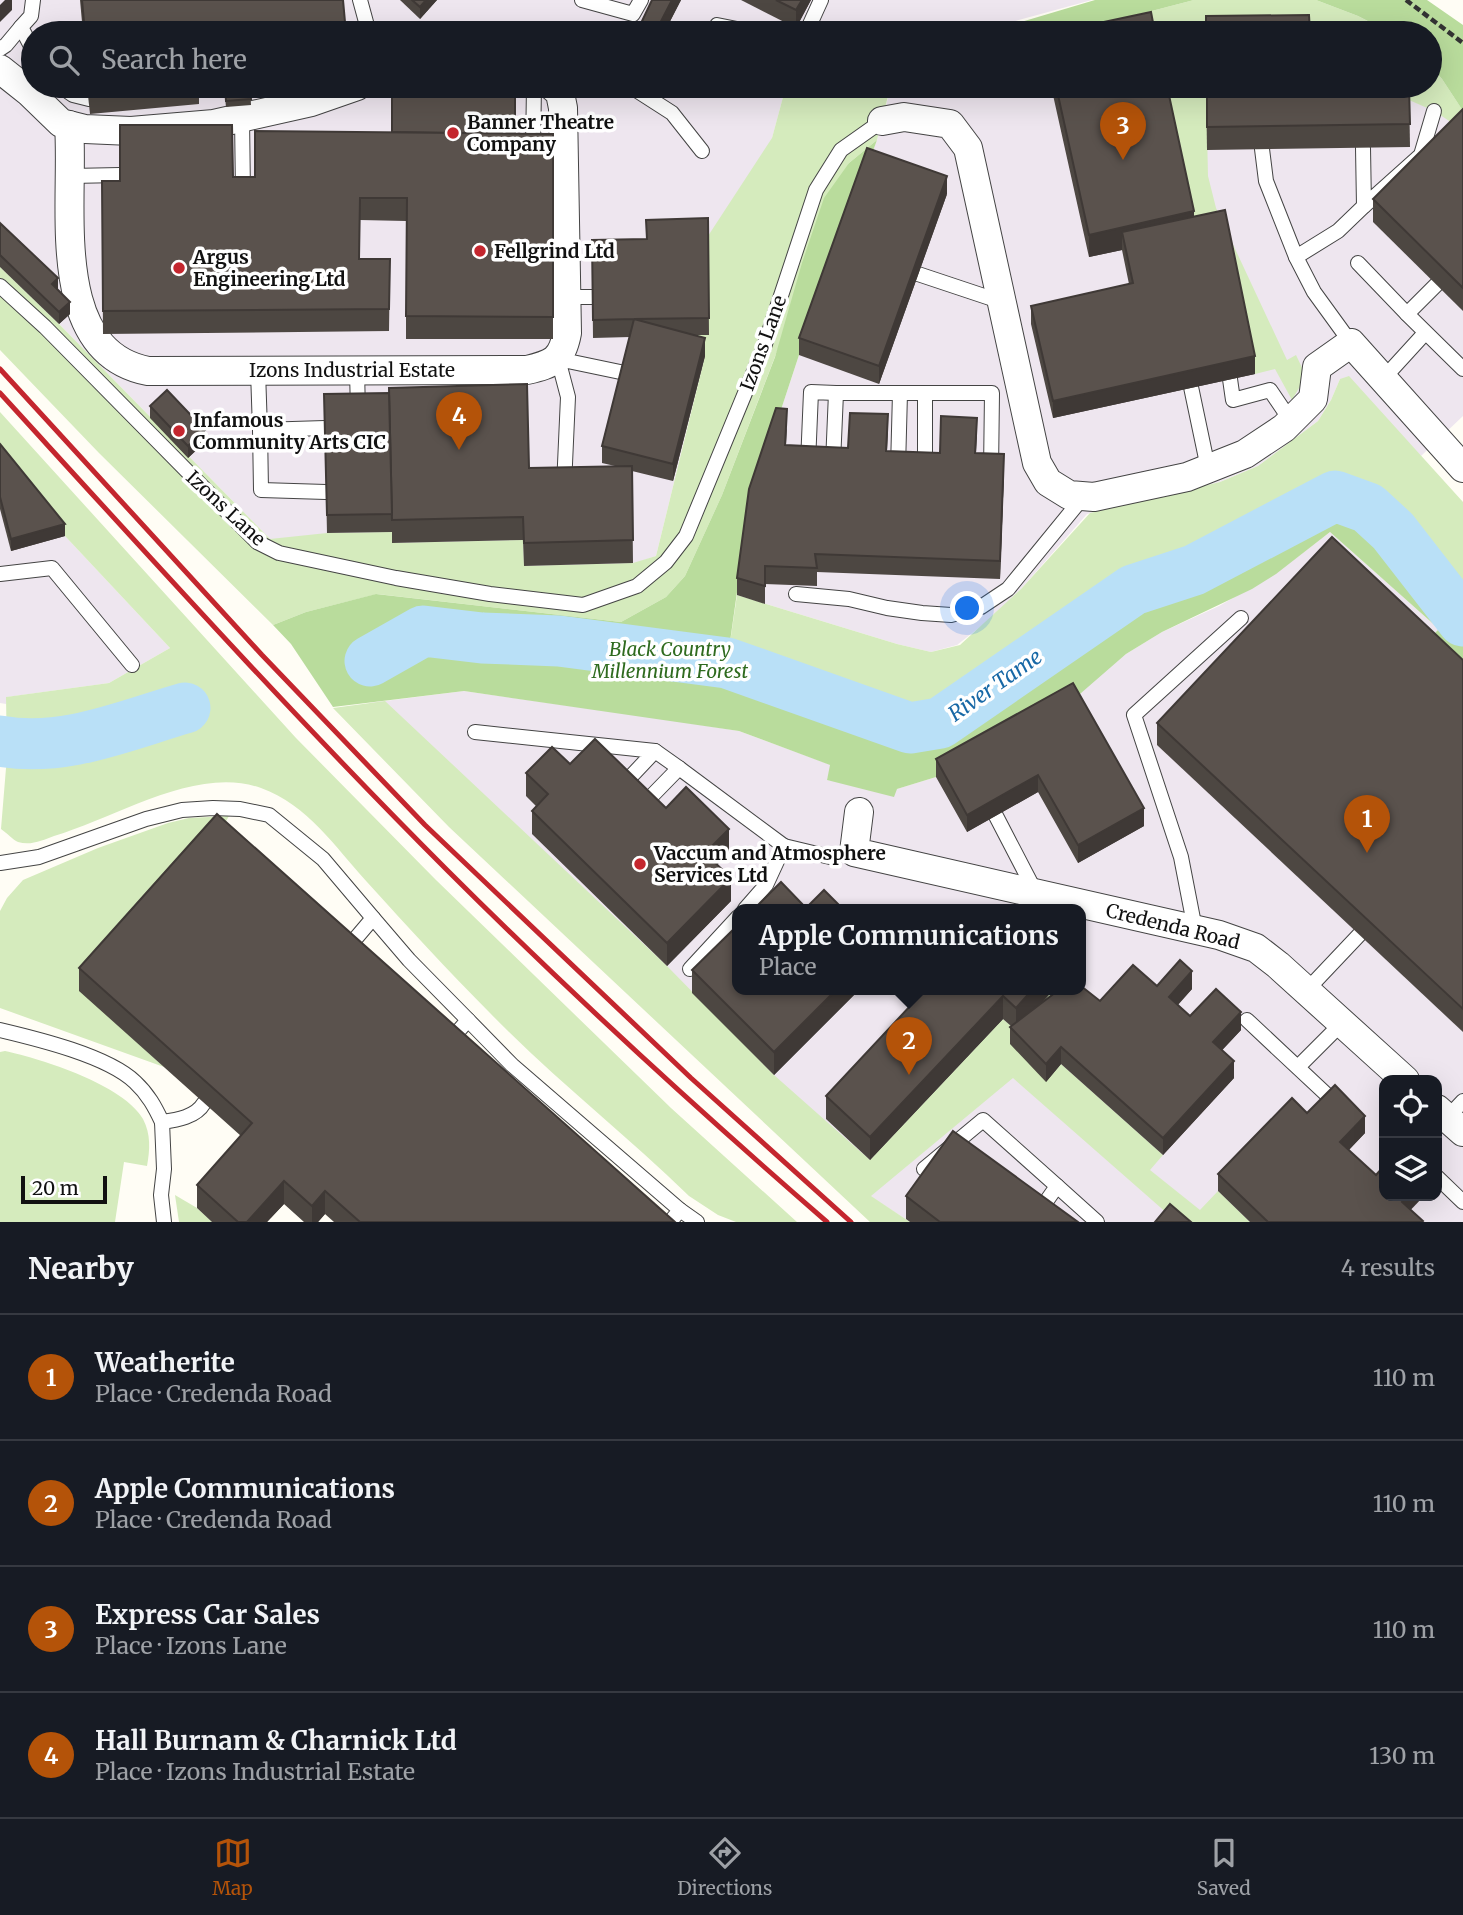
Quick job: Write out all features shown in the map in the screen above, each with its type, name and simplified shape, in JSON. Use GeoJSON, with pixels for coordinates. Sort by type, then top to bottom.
{"type":"FeatureCollection","features":[{"type":"Feature","properties":{"kind":"street"},"geometry":{"type":"LineString","coordinates":[[0,69],[21,86]]}},
{"type":"Feature","properties":{"kind":"street"},"geometry":{"type":"LineString","coordinates":[[35,98],[61,123],[85,129],[131,131],[214,124],[322,98]]}},
{"type":"Feature","properties":{"kind":"street"},"geometry":{"type":"LineString","coordinates":[[558,359],[579,297],[561,98]]}},
{"type":"Feature","properties":{"kind":"street","name":"Izons Lane"},"geometry":{"type":"LineString","coordinates":[[882,121],[904,117],[950,124],[968,148],[1037,463],[1048,482],[1069,495],[1094,497],[1187,477],[1245,454],[1284,428],[1313,399],[1317,366],[1351,343]]}},
{"type":"Feature","properties":{"kind":"street","name":"Izons Industrial Estate"},"geometry":{"type":"LineString","coordinates":[[69,125],[70,211],[77,298],[93,337],[109,355],[128,368],[148,371],[357,371],[425,377],[488,376],[544,366],[558,359]]}},
{"type":"Feature","properties":{"kind":"street"},"geometry":{"type":"LineString","coordinates":[[1351,343],[1463,468]]}},
{"type":"Feature","properties":{"kind":"street"},"geometry":{"type":"LineString","coordinates":[[854,852],[859,812]]}},
{"type":"Feature","properties":{"kind":"street","name":"Credenda Road"},"geometry":{"type":"LineString","coordinates":[[854,852],[1067,904]]}},
{"type":"Feature","properties":{"kind":"street","name":"Credenda Road"},"geometry":{"type":"LineString","coordinates":[[1086,908],[1195,929],[1241,941],[1256,948],[1399,1075]]}},
{"type":"Feature","properties":{"kind":"lane"},"geometry":{"type":"LineString","coordinates":[[27,21],[31,16],[33,0]]}},
{"type":"Feature","properties":{"kind":"lane"},"geometry":{"type":"LineString","coordinates":[[360,0],[366,21]]}},
{"type":"Feature","properties":{"kind":"lane"},"geometry":{"type":"LineString","coordinates":[[582,0],[634,14],[641,0]]}},
{"type":"Feature","properties":{"kind":"lane"},"geometry":{"type":"LineString","coordinates":[[811,21],[821,0]]}},
{"type":"Feature","properties":{"kind":"lane"},"geometry":{"type":"LineString","coordinates":[[0,49],[21,28]]}},
{"type":"Feature","properties":{"kind":"lane"},"geometry":{"type":"LineString","coordinates":[[85,98],[89,99]]}},
{"type":"Feature","properties":{"kind":"lane"},"geometry":{"type":"LineString","coordinates":[[533,157],[534,98]]}},
{"type":"Feature","properties":{"kind":"lane"},"geometry":{"type":"LineString","coordinates":[[649,98],[672,113],[702,151]]}},
{"type":"Feature","properties":{"kind":"lane"},"geometry":{"type":"LineString","coordinates":[[1296,257],[1338,231],[1421,155],[1434,111]]}},
{"type":"Feature","properties":{"kind":"lane"},"geometry":{"type":"LineString","coordinates":[[242,118],[243,200]]}},
{"type":"Feature","properties":{"kind":"lane","name":"Izons Lane"},"geometry":{"type":"LineString","coordinates":[[0,286],[45,327],[257,542],[279,553],[396,578],[490,594],[583,605],[637,586],[666,562],[686,536],[764,346],[816,190],[842,150],[882,121]]}},
{"type":"Feature","properties":{"kind":"lane"},"geometry":{"type":"LineString","coordinates":[[1363,148],[1364,206]]}},
{"type":"Feature","properties":{"kind":"lane"},"geometry":{"type":"LineString","coordinates":[[1262,149],[1266,181],[1296,257],[1314,292],[1351,343]]}},
{"type":"Feature","properties":{"kind":"lane"},"geometry":{"type":"LineString","coordinates":[[71,176],[120,175]]}},
{"type":"Feature","properties":{"kind":"lane"},"geometry":{"type":"LineString","coordinates":[[1358,263],[1463,369]]}},
{"type":"Feature","properties":{"kind":"lane"},"geometry":{"type":"LineString","coordinates":[[918,274],[1002,302]]}},
{"type":"Feature","properties":{"kind":"lane"},"geometry":{"type":"LineString","coordinates":[[1407,314],[1436,285]]}},
{"type":"Feature","properties":{"kind":"lane"},"geometry":{"type":"LineString","coordinates":[[1383,379],[1425,333]]}},
{"type":"Feature","properties":{"kind":"lane"},"geometry":{"type":"LineString","coordinates":[[564,490],[568,397],[558,359],[625,373]]}},
{"type":"Feature","properties":{"kind":"lane"},"geometry":{"type":"LineString","coordinates":[[258,371],[261,490],[326,492]]}},
{"type":"Feature","properties":{"kind":"lane"},"geometry":{"type":"LineString","coordinates":[[357,371],[358,411]]}},
{"type":"Feature","properties":{"kind":"lane"},"geometry":{"type":"LineString","coordinates":[[1230,379],[1233,400],[1270,390],[1291,421]]}},
{"type":"Feature","properties":{"kind":"lane"},"geometry":{"type":"LineString","coordinates":[[1191,387],[1208,468]]}},
{"type":"Feature","properties":{"kind":"lane"},"geometry":{"type":"LineString","coordinates":[[808,463],[811,392],[1021,393]]}},
{"type":"Feature","properties":{"kind":"lane"},"geometry":{"type":"LineString","coordinates":[[833,464],[836,393]]}},
{"type":"Feature","properties":{"kind":"lane"},"geometry":{"type":"LineString","coordinates":[[898,468],[900,393]]}},
{"type":"Feature","properties":{"kind":"lane"},"geometry":{"type":"LineString","coordinates":[[925,393],[925,469]]}},
{"type":"Feature","properties":{"kind":"lane"},"geometry":{"type":"LineString","coordinates":[[991,471],[992,393]]}},
{"type":"Feature","properties":{"kind":"lane"},"geometry":{"type":"LineString","coordinates":[[260,430],[325,428]]}},
{"type":"Feature","properties":{"kind":"lane"},"geometry":{"type":"LineString","coordinates":[[796,594],[849,599],[922,613],[951,615],[981,607],[1009,589],[1084,496]]}},
{"type":"Feature","properties":{"kind":"lane"},"geometry":{"type":"LineString","coordinates":[[0,574],[52,568],[132,665]]}},
{"type":"Feature","properties":{"kind":"lane"},"geometry":{"type":"LineString","coordinates":[[1195,929],[1181,857],[1134,715],[1241,618]]}},
{"type":"Feature","properties":{"kind":"lane"},"geometry":{"type":"LineString","coordinates":[[475,732],[654,751],[784,846],[830,857],[854,852]]}},
{"type":"Feature","properties":{"kind":"lane"},"geometry":{"type":"LineString","coordinates":[[621,787],[654,751]]}},
{"type":"Feature","properties":{"kind":"lane"},"geometry":{"type":"LineString","coordinates":[[641,807],[679,768]]}},
{"type":"Feature","properties":{"kind":"lane"},"geometry":{"type":"LineString","coordinates":[[0,863],[39,857],[146,819],[182,810],[240,809],[269,815],[315,852],[409,960],[512,1065],[697,1222]]}},
{"type":"Feature","properties":{"kind":"lane"},"geometry":{"type":"LineString","coordinates":[[996,816],[1046,900]]}},
{"type":"Feature","properties":{"kind":"lane"},"geometry":{"type":"LineString","coordinates":[[749,904],[766,885],[784,846]]}},
{"type":"Feature","properties":{"kind":"lane"},"geometry":{"type":"LineString","coordinates":[[345,951],[373,918]]}},
{"type":"Feature","properties":{"kind":"lane"},"geometry":{"type":"LineString","coordinates":[[690,969],[732,923]]}},
{"type":"Feature","properties":{"kind":"lane"},"geometry":{"type":"LineString","coordinates":[[1307,991],[1359,935]]}},
{"type":"Feature","properties":{"kind":"lane"},"geometry":{"type":"LineString","coordinates":[[448,1043],[468,1020]]}},
{"type":"Feature","properties":{"kind":"lane"},"geometry":{"type":"LineString","coordinates":[[1247,1020],[1326,1094]]}},
{"type":"Feature","properties":{"kind":"lane"},"geometry":{"type":"LineString","coordinates":[[1297,1067],[1342,1023]]}},
{"type":"Feature","properties":{"kind":"lane"},"geometry":{"type":"LineString","coordinates":[[0,1030],[75,1051],[108,1065],[134,1081],[153,1103],[162,1122],[164,1169],[161,1195],[164,1222]]}},
{"type":"Feature","properties":{"kind":"lane"},"geometry":{"type":"LineString","coordinates":[[162,1122],[188,1116],[201,1109],[204,1102]]}},
{"type":"Feature","properties":{"kind":"lane"},"geometry":{"type":"LineString","coordinates":[[924,1169],[983,1120],[1097,1222]]}},
{"type":"Feature","properties":{"kind":"lane"},"geometry":{"type":"LineString","coordinates":[[1442,1182],[1463,1202]]}},
{"type":"Feature","properties":{"kind":"lane"},"geometry":{"type":"LineString","coordinates":[[1043,1206],[1057,1186]]}},
{"type":"Feature","properties":{"kind":"lane"},"geometry":{"type":"LineString","coordinates":[[670,1222],[680,1210]]}},
{"type":"Feature","properties":{"kind":"path"},"geometry":{"type":"LineString","coordinates":[[1406,0],[1434,21]]}},
{"type":"Feature","properties":{"kind":"path"},"geometry":{"type":"LineString","coordinates":[[1442,27],[1463,43]]}},
{"type":"Feature","properties":{"kind":"shaded area"},"geometry":{"type":"Polygon","coordinates":[[[0,0],[1092,0],[1015,21],[21,21],[21,98],[783,98],[755,202],[705,356],[656,556],[571,585],[270,539],[0,267],[0,0]]]}},
{"type":"Feature","properties":{"kind":"shaded area"},"geometry":{"type":"Polygon","coordinates":[[[1442,82],[1463,111],[1463,416],[1421,456],[1395,428],[1340,379],[1318,421],[1258,466],[1220,482],[1087,514],[1021,589],[990,619],[957,645],[931,652],[737,595],[749,507],[799,355],[877,140],[888,98],[1442,98],[1442,82]]]}},
{"type":"Feature","properties":{"kind":"shaded area"},"geometry":{"type":"Polygon","coordinates":[[[0,456],[65,536],[170,648],[109,683],[7,697],[6,704],[0,703],[0,456]]]}},
{"type":"Feature","properties":{"kind":"shaded area"},"geometry":{"type":"Polygon","coordinates":[[[1330,532],[1439,629],[1463,682],[1463,1222],[910,1222],[870,1196],[369,703],[464,691],[739,731],[831,765],[827,780],[897,789],[936,777],[1103,673],[1126,654],[1162,632],[1219,606],[1275,574],[1330,532]]]}},
{"type":"Feature","properties":{"kind":"green space"},"geometry":{"type":"Polygon","coordinates":[[[1095,0],[1194,0],[1113,21],[1024,21],[1095,0]]]}},
{"type":"Feature","properties":{"kind":"green space"},"geometry":{"type":"Polygon","coordinates":[[[1194,0],[1316,0],[1368,21],[1113,21],[1194,0]]]}},
{"type":"Feature","properties":{"kind":"green space"},"geometry":{"type":"Polygon","coordinates":[[[1316,0],[1427,0],[1463,25],[1463,111],[1442,79],[1442,21],[1368,21],[1316,0]]]}},
{"type":"Feature","properties":{"kind":"green space"},"geometry":{"type":"Polygon","coordinates":[[[1442,79],[1463,111],[1463,130],[1434,111],[1409,100],[1442,98],[1442,79]]]}},
{"type":"Feature","properties":{"kind":"green space"},"geometry":{"type":"Polygon","coordinates":[[[783,98],[888,98],[877,140],[849,163],[722,495],[685,576],[666,597],[621,622],[377,594],[306,612],[273,625],[99,453],[0,350],[0,267],[270,539],[327,533],[392,532],[392,543],[523,540],[524,566],[633,563],[656,556],[705,356],[634,337],[708,236],[772,138],[783,98]]]}},
{"type":"Feature","properties":{"kind":"green space"},"geometry":{"type":"Polygon","coordinates":[[[1165,98],[1206,98],[1208,176],[1216,208],[1287,360],[1296,355],[1306,376],[1292,400],[1275,369],[1255,374],[1225,228],[1194,234],[1165,98]]]}},
{"type":"Feature","properties":{"kind":"green space","name":"Black Country Millennium Forest"},"geometry":{"type":"Polygon","coordinates":[[[877,140],[799,355],[749,507],[727,663],[910,728],[940,723],[1133,590],[1194,570],[1335,496],[1368,508],[1393,531],[1463,621],[1463,682],[1423,645],[1439,629],[1330,532],[1252,589],[1162,632],[1126,654],[1073,700],[936,777],[897,789],[894,797],[827,780],[830,765],[739,731],[464,691],[333,707],[291,644],[273,625],[306,612],[376,594],[621,622],[666,597],[685,576],[722,495],[775,357],[824,198],[849,163],[877,140]]]}},
{"type":"Feature","properties":{"kind":"green space"},"geometry":{"type":"Polygon","coordinates":[[[1349,376],[1463,502],[1463,621],[1393,531],[1335,496],[1194,570],[1133,590],[940,723],[910,728],[727,663],[737,595],[931,652],[960,645],[1021,589],[1090,513],[1220,482],[1258,466],[1318,421],[1340,379],[1349,376]]]}},
{"type":"Feature","properties":{"kind":"green space"},"geometry":{"type":"Polygon","coordinates":[[[0,412],[296,738],[436,880],[671,1108],[797,1222],[736,1222],[718,1215],[689,1196],[514,1037],[428,948],[320,828],[278,795],[236,783],[210,783],[156,797],[37,842],[18,842],[1,829],[7,756],[6,697],[109,683],[170,648],[65,536],[0,456],[0,412]]]}},
{"type":"Feature","properties":{"kind":"green space"},"geometry":{"type":"Polygon","coordinates":[[[385,701],[667,966],[774,1075],[870,1160],[1003,1019],[1016,1030],[1048,995],[1075,995],[1046,1081],[1061,1064],[1163,1155],[1150,1170],[1200,1210],[1218,1191],[1250,1222],[1177,1222],[1013,1078],[871,1196],[910,1222],[870,1222],[449,827],[333,708],[385,701]]]}},
{"type":"Feature","properties":{"kind":"green space"},"geometry":{"type":"Polygon","coordinates":[[[229,816],[217,837],[79,990],[164,1067],[0,1008],[0,911],[7,898],[23,880],[98,848],[168,823],[189,818],[229,816]]]}},
{"type":"Feature","properties":{"kind":"green space"},"geometry":{"type":"Polygon","coordinates":[[[5,1051],[81,1075],[119,1095],[143,1119],[149,1142],[147,1166],[124,1162],[115,1222],[0,1222],[0,1052],[5,1051]]]}},
{"type":"Feature","properties":{"kind":"green space"},"geometry":{"type":"Polygon","coordinates":[[[175,1195],[197,1208],[212,1222],[179,1222],[175,1195]]]}},
{"type":"Feature","properties":{"kind":"building"},"geometry":{"type":"Polygon","coordinates":[[[82,0],[343,0],[345,21],[84,21],[82,0]]]}},
{"type":"Feature","properties":{"kind":"building"},"geometry":{"type":"Polygon","coordinates":[[[412,0],[426,0],[420,7],[412,0]]]}},
{"type":"Feature","properties":{"kind":"building"},"geometry":{"type":"Polygon","coordinates":[[[652,0],[672,0],[661,21],[642,21],[652,0]]]}},
{"type":"Feature","properties":{"kind":"building"},"geometry":{"type":"Polygon","coordinates":[[[776,0],[802,0],[796,10],[776,0]]]}},
{"type":"Feature","properties":{"kind":"building"},"geometry":{"type":"Polygon","coordinates":[[[1151,12],[1153,21],[1109,21],[1151,12]]]}},
{"type":"Feature","properties":{"kind":"building"},"geometry":{"type":"Polygon","coordinates":[[[1309,15],[1309,21],[1206,21],[1206,16],[1309,15]]]}},
{"type":"Feature","properties":{"kind":"building"},"geometry":{"type":"Polygon","coordinates":[[[226,98],[251,98],[251,99],[226,101],[226,98]]]}},
{"type":"Feature","properties":{"kind":"building"},"geometry":{"type":"Polygon","coordinates":[[[392,98],[515,98],[515,134],[392,132],[392,98]]]}},
{"type":"Feature","properties":{"kind":"building"},"geometry":{"type":"Polygon","coordinates":[[[1059,98],[1170,98],[1194,211],[1089,235],[1059,98]]]}},
{"type":"Feature","properties":{"kind":"building"},"geometry":{"type":"Polygon","coordinates":[[[1207,98],[1409,98],[1410,124],[1207,127],[1207,98]]]}},
{"type":"Feature","properties":{"kind":"building"},"geometry":{"type":"Polygon","coordinates":[[[1463,109],[1463,288],[1373,199],[1463,109]]]}},
{"type":"Feature","properties":{"kind":"building"},"geometry":{"type":"Polygon","coordinates":[[[120,125],[232,125],[233,177],[255,177],[255,131],[553,134],[553,317],[406,316],[407,198],[360,198],[359,259],[390,259],[389,309],[103,311],[102,181],[120,181],[120,125]]]}},
{"type":"Feature","properties":{"kind":"building"},"geometry":{"type":"Polygon","coordinates":[[[867,148],[947,176],[879,366],[799,338],[867,148]]]}},
{"type":"Feature","properties":{"kind":"building"},"geometry":{"type":"Polygon","coordinates":[[[1225,210],[1255,356],[1053,401],[1031,306],[1133,283],[1122,232],[1225,210]]]}},
{"type":"Feature","properties":{"kind":"building"},"geometry":{"type":"Polygon","coordinates":[[[708,218],[709,318],[593,320],[592,240],[647,239],[646,220],[708,218]]]}},
{"type":"Feature","properties":{"kind":"building"},"geometry":{"type":"Polygon","coordinates":[[[0,223],[58,278],[52,284],[70,302],[59,312],[0,255],[0,223]]]}},
{"type":"Feature","properties":{"kind":"building"},"geometry":{"type":"Polygon","coordinates":[[[634,319],[705,338],[673,464],[602,446],[634,319]]]}},
{"type":"Feature","properties":{"kind":"building"},"geometry":{"type":"Polygon","coordinates":[[[527,384],[529,468],[632,466],[633,540],[524,543],[523,517],[392,520],[389,388],[527,384]]]}},
{"type":"Feature","properties":{"kind":"building"},"geometry":{"type":"Polygon","coordinates":[[[167,390],[205,430],[188,446],[150,406],[167,390]]]}},
{"type":"Feature","properties":{"kind":"building"},"geometry":{"type":"Polygon","coordinates":[[[389,393],[392,514],[327,515],[324,394],[389,393]]]}},
{"type":"Feature","properties":{"kind":"building"},"geometry":{"type":"Polygon","coordinates":[[[776,408],[787,409],[785,445],[848,448],[850,413],[888,414],[886,451],[940,453],[941,416],[977,418],[975,453],[1004,454],[1000,561],[815,554],[817,568],[765,566],[765,586],[737,578],[749,489],[776,408]]]}},
{"type":"Feature","properties":{"kind":"building"},"geometry":{"type":"Polygon","coordinates":[[[0,444],[65,524],[11,539],[0,497],[0,444]]]}},
{"type":"Feature","properties":{"kind":"building"},"geometry":{"type":"Polygon","coordinates":[[[1332,537],[1463,660],[1463,1009],[1157,723],[1332,537]]]}},
{"type":"Feature","properties":{"kind":"building"},"geometry":{"type":"Polygon","coordinates":[[[1073,683],[1144,808],[1078,845],[1038,775],[967,815],[936,759],[1073,683]]]}},
{"type":"Feature","properties":{"kind":"building","name":"Vaccum and Atmosphere Services Ltd"},"geometry":{"type":"Polygon","coordinates":[[[595,739],[666,808],[686,787],[729,829],[705,853],[731,878],[667,943],[532,811],[548,794],[526,773],[552,747],[570,764],[595,739]]]}},
{"type":"Feature","properties":{"kind":"building"},"geometry":{"type":"Polygon","coordinates":[[[217,814],[675,1222],[360,1222],[325,1191],[312,1206],[284,1181],[247,1222],[238,1222],[197,1185],[252,1123],[79,968],[217,814]]]}},
{"type":"Feature","properties":{"kind":"building"},"geometry":{"type":"Polygon","coordinates":[[[781,882],[802,904],[759,904],[781,882]]]}},
{"type":"Feature","properties":{"kind":"building"},"geometry":{"type":"Polygon","coordinates":[[[824,890],[838,904],[810,904],[824,890]]]}},
{"type":"Feature","properties":{"kind":"building"},"geometry":{"type":"Polygon","coordinates":[[[732,931],[732,995],[831,995],[774,1052],[692,970],[732,931]]]}},
{"type":"Feature","properties":{"kind":"building"},"geometry":{"type":"Polygon","coordinates":[[[1180,960],[1192,971],[1169,997],[1190,1016],[1216,989],[1241,1012],[1213,1042],[1234,1061],[1163,1138],[1061,1047],[1046,1064],[1010,1027],[1052,995],[1086,995],[1086,990],[1100,1001],[1133,965],[1157,986],[1180,960]]]}},
{"type":"Feature","properties":{"kind":"building"},"geometry":{"type":"Polygon","coordinates":[[[920,995],[1028,995],[1016,1008],[1003,996],[870,1137],[826,1096],[920,995]]]}},
{"type":"Feature","properties":{"kind":"building"},"geometry":{"type":"Polygon","coordinates":[[[1335,1085],[1365,1116],[1340,1142],[1376,1175],[1379,1172],[1379,1201],[1403,1201],[1423,1221],[1268,1222],[1218,1174],[1292,1098],[1307,1113],[1335,1085]]]}},
{"type":"Feature","properties":{"kind":"building"},"geometry":{"type":"Polygon","coordinates":[[[953,1131],[1078,1222],[940,1222],[906,1196],[953,1131]]]}},
{"type":"Feature","properties":{"kind":"building"},"geometry":{"type":"Polygon","coordinates":[[[1170,1204],[1191,1222],[1155,1222],[1170,1204]]]}},
{"type":"Feature","properties":{"kind":"waterway","name":"River Tame"},"geometry":{"type":"LineString","coordinates":[[370,661],[423,631],[482,638],[559,641],[727,663],[910,728],[940,723],[1133,590],[1194,570],[1335,496],[1368,508],[1393,531],[1463,621]]}},
{"type":"Feature","properties":{"kind":"waterway","name":"River Tame"},"geometry":{"type":"LineString","coordinates":[[0,741],[24,744],[71,740],[185,708]]}},
{"type":"Feature","properties":{"kind":"railway"},"geometry":{"type":"LineString","coordinates":[[0,369],[262,655],[425,825],[691,1078],[851,1222]]}},
{"type":"Feature","properties":{"kind":"railway"},"geometry":{"type":"LineString","coordinates":[[0,393],[277,694],[447,870],[634,1049],[827,1222]]}},
{"type":"Feature","properties":{"kind":"place","name":"Banner Theatre Company"},"geometry":{"type":"Point","coordinates":[453,133]}},
{"type":"Feature","properties":{"kind":"place","name":"Express Car Sales"},"geometry":{"type":"Point","coordinates":[1123,160]}},
{"type":"Feature","properties":{"kind":"place","name":"Fellgrind Ltd"},"geometry":{"type":"Point","coordinates":[480,251]}},
{"type":"Feature","properties":{"kind":"place","name":"Argus Engineering Ltd"},"geometry":{"type":"Point","coordinates":[179,268]}},
{"type":"Feature","properties":{"kind":"place","name":"Infamous Community Arts CIC"},"geometry":{"type":"Point","coordinates":[179,431]}},
{"type":"Feature","properties":{"kind":"place","name":"Hall Burnam & Charnick Ltd"},"geometry":{"type":"Point","coordinates":[459,450]}},
{"type":"Feature","properties":{"kind":"place","name":"Weatherite"},"geometry":{"type":"Point","coordinates":[1367,853]}},
{"type":"Feature","properties":{"kind":"place","name":"Vaccum and Atmosphere Services Ltd"},"geometry":{"type":"Point","coordinates":[640,864]}},
{"type":"Feature","properties":{"kind":"place","name":"Apple Communications"},"geometry":{"type":"Point","coordinates":[909,1075]}}]}
